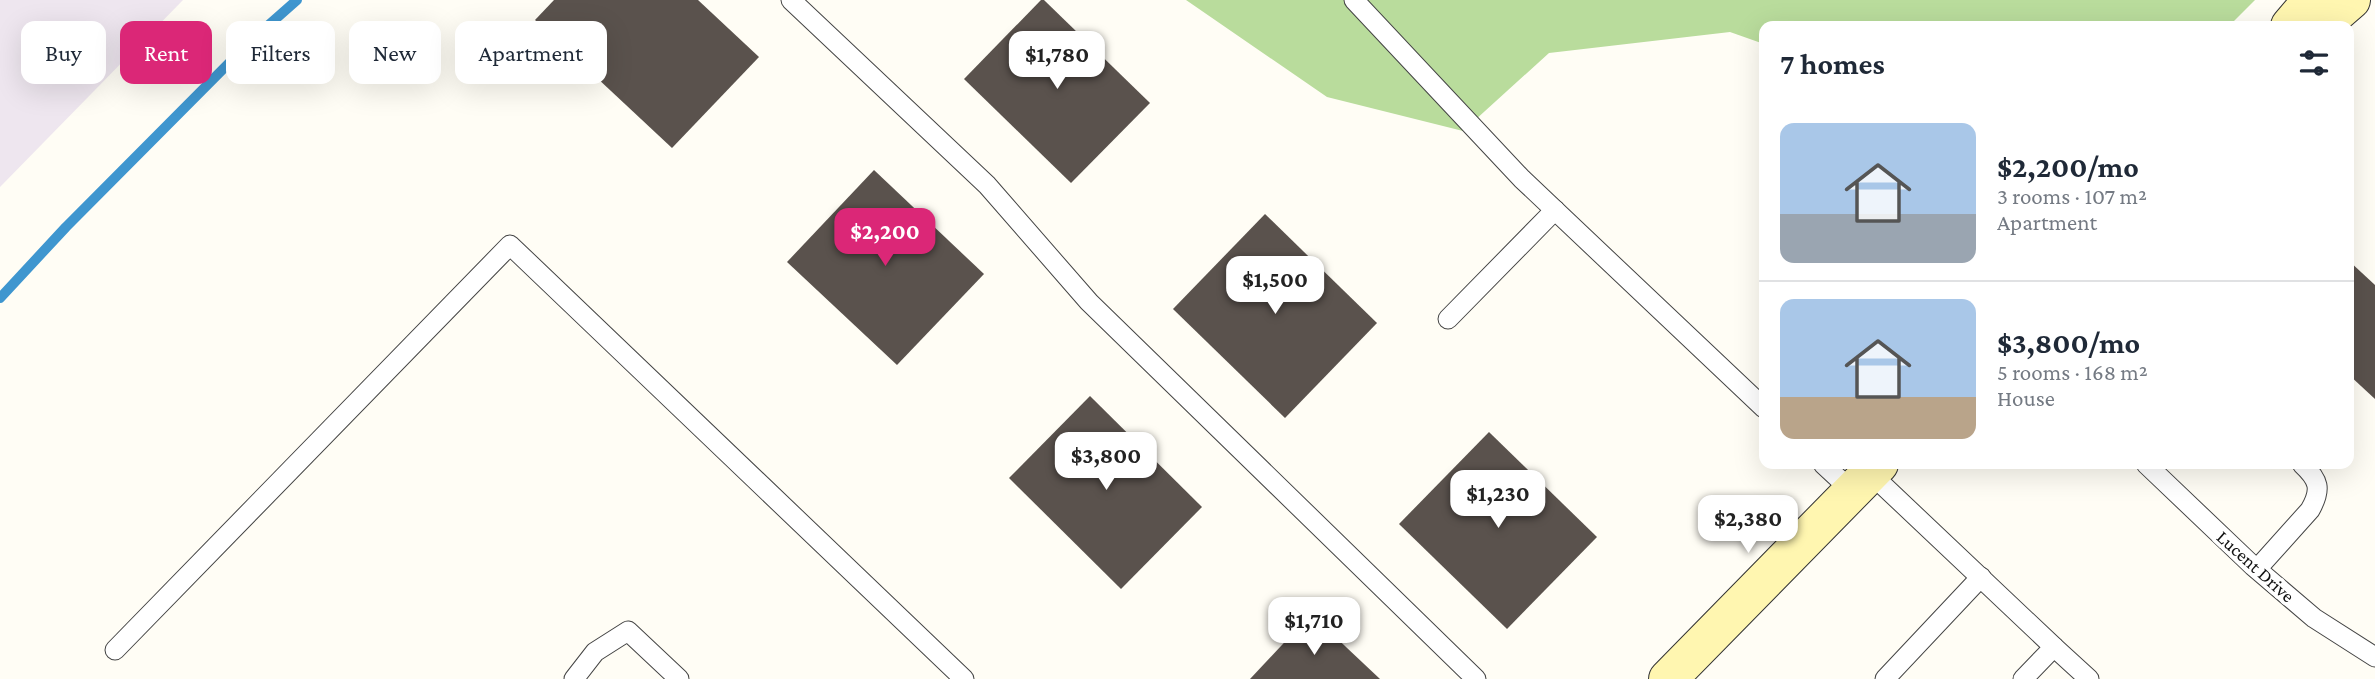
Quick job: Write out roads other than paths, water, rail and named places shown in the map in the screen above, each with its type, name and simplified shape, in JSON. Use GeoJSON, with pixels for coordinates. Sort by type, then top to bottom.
{"type":"FeatureCollection","features":[{"type":"Feature","properties":{"kind":"main road"},"geometry":{"type":"LineString","coordinates":[[2294,21],[2312,0]]}},
{"type":"Feature","properties":{"kind":"main road"},"geometry":{"type":"LineString","coordinates":[[2327,21],[2351,0]]}},
{"type":"Feature","properties":{"kind":"main road"},"geometry":{"type":"LineString","coordinates":[[1668,679],[1867,476]]}},
{"type":"Feature","properties":{"kind":"lane"},"geometry":{"type":"LineString","coordinates":[[791,0],[986,185],[1089,302],[1476,679]]}},
{"type":"Feature","properties":{"kind":"lane"},"geometry":{"type":"LineString","coordinates":[[1354,0],[1522,179],[1759,403]]}},
{"type":"Feature","properties":{"kind":"lane"},"geometry":{"type":"LineString","coordinates":[[1448,319],[1555,210]]}},
{"type":"Feature","properties":{"kind":"lane"},"geometry":{"type":"LineString","coordinates":[[115,650],[510,245],[964,679]]}},
{"type":"Feature","properties":{"kind":"lane"},"geometry":{"type":"LineString","coordinates":[[1841,469],[1867,476],[1981,577],[2089,679]]}},
{"type":"Feature","properties":{"kind":"lane","name":"Lucent Drive"},"geometry":{"type":"LineString","coordinates":[[2151,469],[2257,569],[2314,618],[2375,657]]}},
{"type":"Feature","properties":{"kind":"lane"},"geometry":{"type":"LineString","coordinates":[[2257,569],[2310,510],[2316,499],[2319,489],[2307,469]]}},
{"type":"Feature","properties":{"kind":"lane"},"geometry":{"type":"LineString","coordinates":[[1885,679],[1981,577]]}},
{"type":"Feature","properties":{"kind":"lane"},"geometry":{"type":"LineString","coordinates":[[574,679],[595,652],[628,631],[679,679]]}},
{"type":"Feature","properties":{"kind":"lane"},"geometry":{"type":"LineString","coordinates":[[2024,679],[2054,647]]}},
{"type":"Feature","properties":{"kind":"waterway"},"geometry":{"type":"LineString","coordinates":[[0,298],[66,227],[254,38],[297,0]]}}]}
